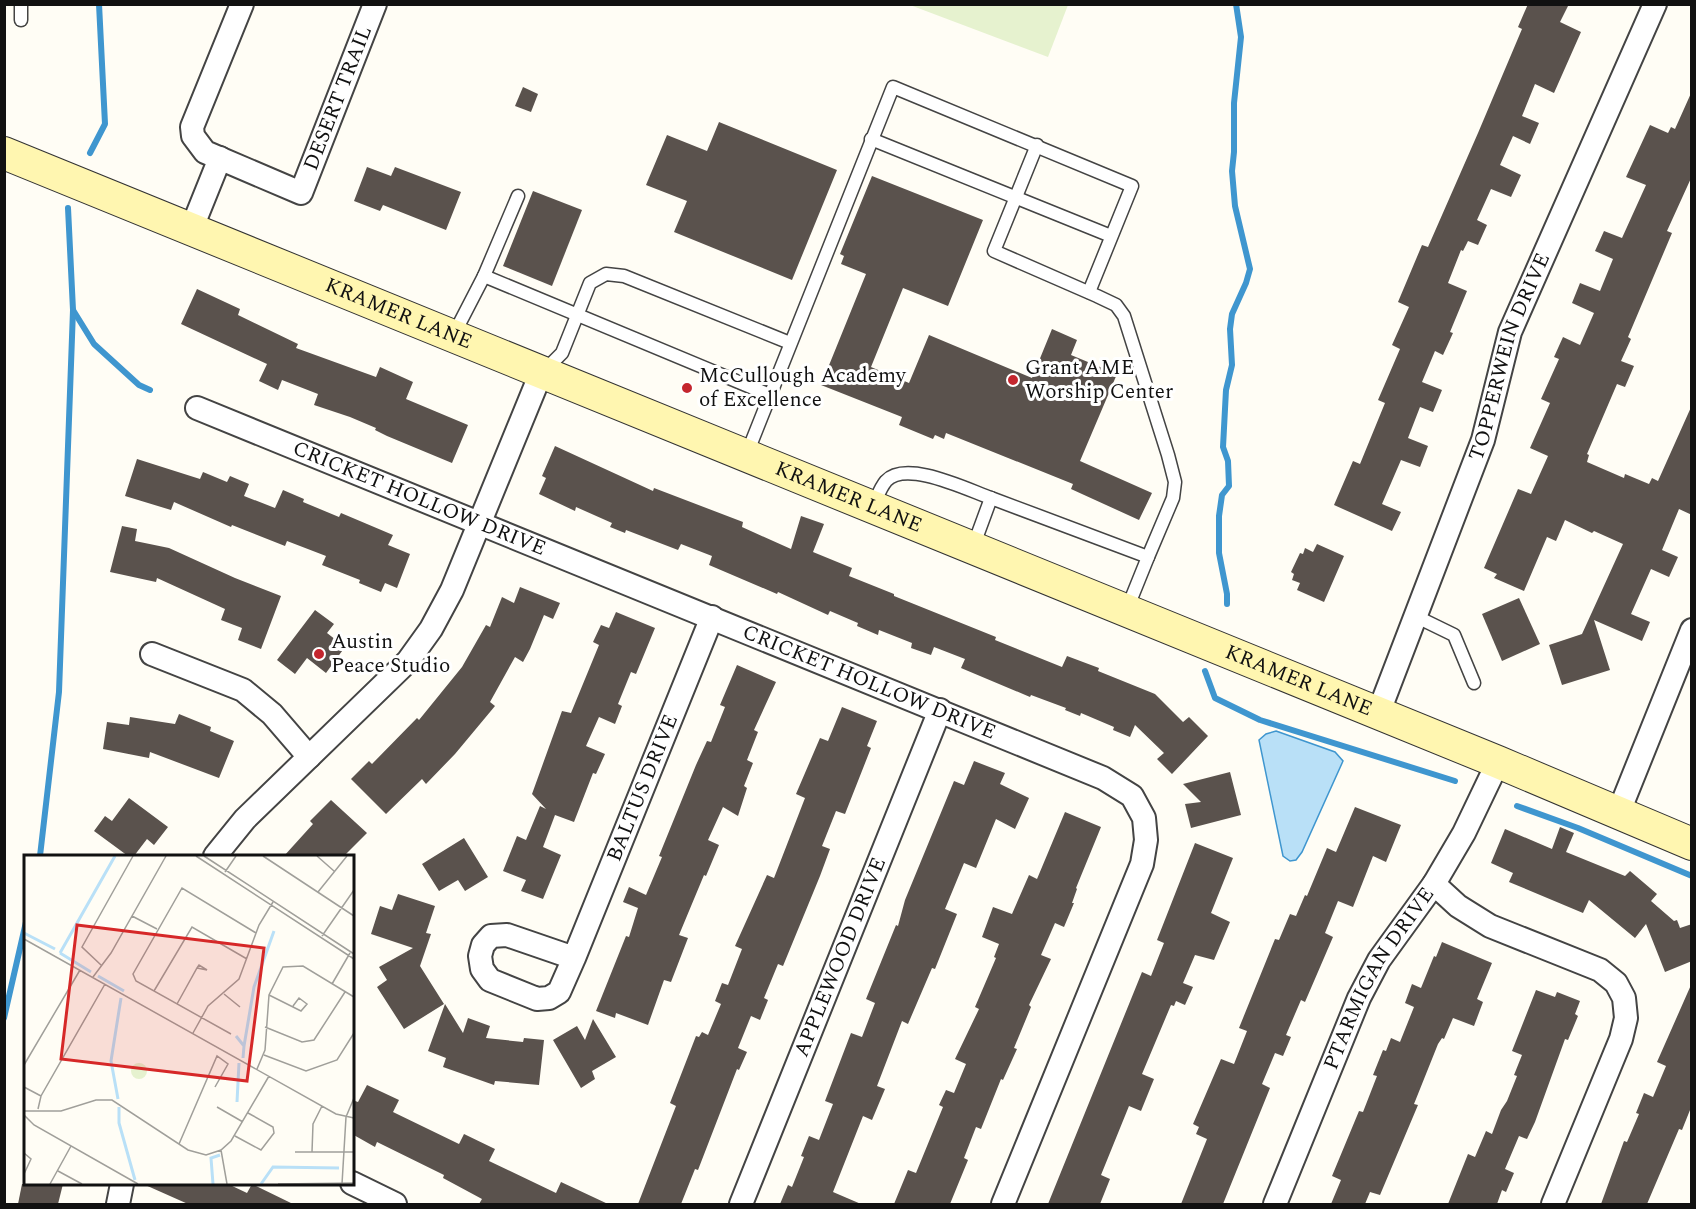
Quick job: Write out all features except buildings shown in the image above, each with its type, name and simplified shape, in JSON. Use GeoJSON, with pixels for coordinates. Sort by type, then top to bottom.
{"type":"FeatureCollection","features":[{"type":"Feature","properties":{"kind":"street"},"geometry":{"type":"LineString","coordinates":[[191,230],[220,158],[205,152],[199,146],[193,136],[192,127],[242,4]]}},
{"type":"Feature","properties":{"kind":"street","name":"DESERT TRAIL"},"geometry":{"type":"LineString","coordinates":[[220,158],[301,193],[375,4]]}},
{"type":"Feature","properties":{"kind":"street","name":"TOPPERWEIN DRIVE"},"geometry":{"type":"LineString","coordinates":[[1378,714],[1483,440],[1510,332],[1655,4]]}},
{"type":"Feature","properties":{"kind":"street","name":"KRAMER LANE"},"geometry":{"type":"LineString","coordinates":[[4,153],[541,374],[1498,762],[1692,844]]}},
{"type":"Feature","properties":{"kind":"street"},"geometry":{"type":"LineString","coordinates":[[216,855],[245,819],[408,661],[431,629],[452,590],[541,374]]}},
{"type":"Feature","properties":{"kind":"street","name":"CRICKET HOLLOW DRIVE"},"geometry":{"type":"LineString","coordinates":[[197,408],[940,710],[1103,778],[1132,796],[1144,818],[1146,840],[1142,864],[1003,1204]]}},
{"type":"Feature","properties":{"kind":"street","name":"BALTUS DRIVE"},"geometry":{"type":"LineString","coordinates":[[574,958],[712,617]]}},
{"type":"Feature","properties":{"kind":"street"},"geometry":{"type":"LineString","coordinates":[[1618,814],[1692,630]]}},
{"type":"Feature","properties":{"kind":"street"},"geometry":{"type":"LineString","coordinates":[[152,654],[243,690],[272,714],[309,757]]}},
{"type":"Feature","properties":{"kind":"street","name":"APPLEWOOD DRIVE"},"geometry":{"type":"LineString","coordinates":[[741,1204],[940,710]]}},
{"type":"Feature","properties":{"kind":"street","name":"PTARMIGAN DRIVE"},"geometry":{"type":"LineString","coordinates":[[1275,1204],[1359,998],[1379,960],[1434,884],[1464,833],[1498,762]]}},
{"type":"Feature","properties":{"kind":"street"},"geometry":{"type":"LineString","coordinates":[[1434,884],[1458,906],[1491,926],[1600,970],[1616,982],[1624,999],[1626,1018],[1621,1039],[1553,1204]]}},
{"type":"Feature","properties":{"kind":"street"},"geometry":{"type":"LineString","coordinates":[[354,1184],[395,1204]]}},
{"type":"Feature","properties":{"kind":"street"},"geometry":{"type":"LineString","coordinates":[[118,1204],[122,1185]]}},
{"type":"Feature","properties":{"kind":"lane"},"geometry":{"type":"LineString","coordinates":[[21,4],[21,20]]}},
{"type":"Feature","properties":{"kind":"lane"},"geometry":{"type":"LineString","coordinates":[[746,456],[893,87],[1132,186],[1089,292]]}},
{"type":"Feature","properties":{"kind":"lane"},"geometry":{"type":"LineString","coordinates":[[871,139],[1111,236]]}},
{"type":"Feature","properties":{"kind":"lane"},"geometry":{"type":"LineString","coordinates":[[1037,145],[994,251],[1116,305],[1124,316],[1175,482],[1173,498],[1126,611]]}},
{"type":"Feature","properties":{"kind":"lane"},"geometry":{"type":"LineString","coordinates":[[452,337],[484,276],[518,196]]}},
{"type":"Feature","properties":{"kind":"lane"},"geometry":{"type":"LineString","coordinates":[[541,374],[562,353],[590,283],[606,274],[624,276],[790,343]]}},
{"type":"Feature","properties":{"kind":"lane"},"geometry":{"type":"LineString","coordinates":[[484,276],[770,395]]}},
{"type":"Feature","properties":{"kind":"lane"},"geometry":{"type":"LineString","coordinates":[[872,508],[887,480],[901,473],[918,473],[992,498],[1148,557]]}},
{"type":"Feature","properties":{"kind":"lane"},"geometry":{"type":"LineString","coordinates":[[972,549],[992,498]]}},
{"type":"Feature","properties":{"kind":"lane"},"geometry":{"type":"LineString","coordinates":[[1415,616],[1454,635],[1474,683]]}},
{"type":"Feature","properties":{"kind":"green space"},"geometry":{"type":"Polygon","coordinates":[[[910,5],[1068,5],[1048,57],[910,5]]]}},
{"type":"Feature","properties":{"kind":"water"},"geometry":{"type":"Polygon","coordinates":[[[1276,731],[1335,752],[1343,761],[1302,852],[1296,860],[1290,861],[1283,856],[1259,740],[1266,734],[1276,731]]]}},
{"type":"Feature","properties":{"kind":"waterway"},"geometry":{"type":"LineString","coordinates":[[90,153],[105,124],[99,4]]}},
{"type":"Feature","properties":{"kind":"waterway"},"geometry":{"type":"LineString","coordinates":[[1227,604],[1219,553],[1219,516],[1222,495],[1229,486],[1228,461],[1223,447],[1226,390],[1232,365],[1230,329],[1232,314],[1250,269],[1235,206],[1232,171],[1234,103],[1241,37],[1236,4]]}},
{"type":"Feature","properties":{"kind":"waterway"},"geometry":{"type":"LineString","coordinates":[[68,208],[73,310],[94,344],[139,385],[150,390]]}},
{"type":"Feature","properties":{"kind":"waterway"},"geometry":{"type":"LineString","coordinates":[[40,855],[59,692],[73,310]]}},
{"type":"Feature","properties":{"kind":"waterway"},"geometry":{"type":"LineString","coordinates":[[1205,671],[1215,698],[1260,720],[1455,781]]}},
{"type":"Feature","properties":{"kind":"waterway"},"geometry":{"type":"LineString","coordinates":[[1517,806],[1578,828],[1692,876]]}},
{"type":"Feature","properties":{"kind":"waterway"},"geometry":{"type":"LineString","coordinates":[[4,1018],[24,931]]}},
{"type":"Feature","properties":{"kind":"place","name":"Grant AME Worship Center"},"geometry":{"type":"Point","coordinates":[1013,380]}},
{"type":"Feature","properties":{"kind":"place","name":"McCullough Academy of Excellence"},"geometry":{"type":"Point","coordinates":[687,388]}},
{"type":"Feature","properties":{"kind":"place","name":"Austin Peace Studio"},"geometry":{"type":"Point","coordinates":[319,654]}}]}
